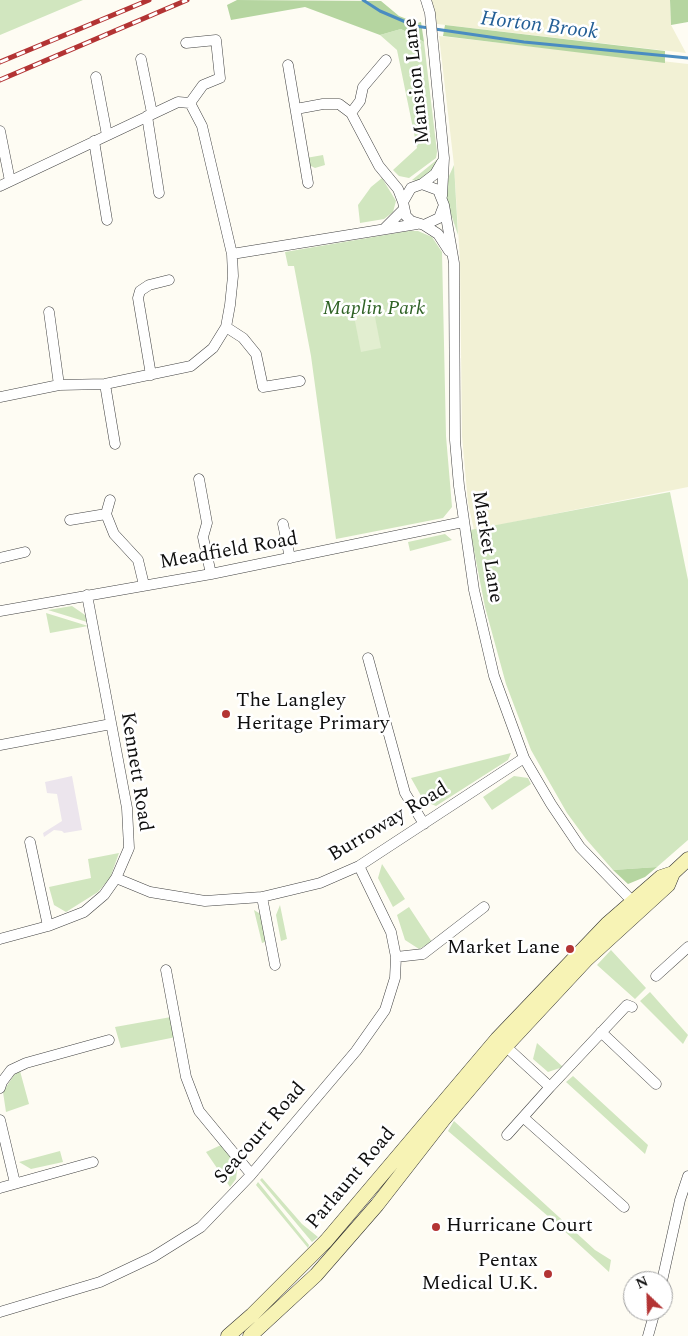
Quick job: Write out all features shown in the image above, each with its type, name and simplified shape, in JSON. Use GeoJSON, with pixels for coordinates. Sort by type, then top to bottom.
{"type":"FeatureCollection","features":[{"type":"Feature","properties":{"kind":"street","name":"Mansion Lane"},"geometry":{"type":"LineString","coordinates":[[426,0],[430,13],[444,158],[443,200],[454,263]]}},
{"type":"Feature","properties":{"kind":"street"},"geometry":{"type":"LineString","coordinates":[[186,43],[216,40],[220,78],[203,85],[190,103]]}},
{"type":"Feature","properties":{"kind":"street"},"geometry":{"type":"LineString","coordinates":[[141,59],[159,193]]}},
{"type":"Feature","properties":{"kind":"street"},"geometry":{"type":"LineString","coordinates":[[351,112],[360,101],[363,87],[386,60]]}},
{"type":"Feature","properties":{"kind":"street"},"geometry":{"type":"LineString","coordinates":[[288,65],[308,183]]}},
{"type":"Feature","properties":{"kind":"street"},"geometry":{"type":"LineString","coordinates":[[96,76],[107,135]]}},
{"type":"Feature","properties":{"kind":"street"},"geometry":{"type":"LineString","coordinates":[[0,186],[178,102],[190,103]]}},
{"type":"Feature","properties":{"kind":"street"},"geometry":{"type":"LineString","coordinates":[[0,397],[59,385],[105,384],[191,366],[213,348],[226,327],[230,305],[232,254],[202,126],[190,103]]}},
{"type":"Feature","properties":{"kind":"street"},"geometry":{"type":"LineString","coordinates":[[296,109],[323,104],[339,104],[351,112],[379,166],[392,180],[406,216],[438,234],[447,244],[454,263]]}},
{"type":"Feature","properties":{"kind":"street"},"geometry":{"type":"LineString","coordinates":[[0,131],[10,181]]}},
{"type":"Feature","properties":{"kind":"street"},"geometry":{"type":"LineString","coordinates":[[94,141],[107,220]]}},
{"type":"Feature","properties":{"kind":"street","name":"Mansion Lane"},"geometry":{"type":"LineString","coordinates":[[411,188],[422,184],[435,174],[444,158]]}},
{"type":"Feature","properties":{"kind":"street"},"geometry":{"type":"LineString","coordinates":[[383,230],[403,206],[411,188],[392,180]]}},
{"type":"Feature","properties":{"kind":"street"},"geometry":{"type":"LineString","coordinates":[[232,254],[421,225],[439,218],[443,200],[430,185],[422,184]]}},
{"type":"Feature","properties":{"kind":"street","name":"Market Lane"},"geometry":{"type":"LineString","coordinates":[[454,263],[455,440],[463,522],[474,590],[494,676],[524,758],[551,804],[580,847],[636,905]]}},
{"type":"Feature","properties":{"kind":"street"},"geometry":{"type":"LineString","coordinates":[[151,375],[138,298],[140,291],[149,285],[169,280]]}},
{"type":"Feature","properties":{"kind":"street"},"geometry":{"type":"LineString","coordinates":[[49,312],[59,385]]}},
{"type":"Feature","properties":{"kind":"street"},"geometry":{"type":"LineString","coordinates":[[226,327],[243,338],[256,354],[264,387],[300,381]]}},
{"type":"Feature","properties":{"kind":"street"},"geometry":{"type":"LineString","coordinates":[[105,384],[114,444]]}},
{"type":"Feature","properties":{"kind":"street"},"geometry":{"type":"LineString","coordinates":[[199,479],[207,523],[203,537],[211,574]]}},
{"type":"Feature","properties":{"kind":"street"},"geometry":{"type":"LineString","coordinates":[[110,500],[106,514],[114,534],[138,560],[144,585]]}},
{"type":"Feature","properties":{"kind":"street"},"geometry":{"type":"LineString","coordinates":[[70,520],[106,514]]}},
{"type":"Feature","properties":{"kind":"street","name":"Meadfield Road"},"geometry":{"type":"LineString","coordinates":[[0,611],[211,574],[463,522]]}},
{"type":"Feature","properties":{"kind":"street"},"geometry":{"type":"LineString","coordinates":[[283,524],[290,558]]}},
{"type":"Feature","properties":{"kind":"street"},"geometry":{"type":"LineString","coordinates":[[0,558],[25,552]]}},
{"type":"Feature","properties":{"kind":"street","name":"Kennett Road"},"geometry":{"type":"LineString","coordinates":[[0,939],[48,926],[84,912],[104,895],[116,878],[129,848],[127,808],[88,595]]}},
{"type":"Feature","properties":{"kind":"street"},"geometry":{"type":"LineString","coordinates":[[368,658],[405,792],[424,824]]}},
{"type":"Feature","properties":{"kind":"street"},"geometry":{"type":"LineString","coordinates":[[0,745],[111,724]]}},
{"type":"Feature","properties":{"kind":"street","name":"Burroway Road"},"geometry":{"type":"LineString","coordinates":[[116,878],[150,892],[204,901],[262,897],[320,884],[359,866],[524,758]]}},
{"type":"Feature","properties":{"kind":"street"},"geometry":{"type":"LineString","coordinates":[[30,842],[48,926]]}},
{"type":"Feature","properties":{"kind":"street","name":"Parlaunt Road"},"geometry":{"type":"LineString","coordinates":[[228,1336],[252,1315],[326,1241],[502,1043],[587,959],[636,905],[668,885],[673,873],[688,859]]}},
{"type":"Feature","properties":{"kind":"street","name":"Seacourt Road"},"geometry":{"type":"LineString","coordinates":[[0,1312],[100,1282],[153,1257],[201,1226],[251,1174],[356,1051],[385,1010],[395,978],[396,957],[391,932],[359,866]]}},
{"type":"Feature","properties":{"kind":"street"},"geometry":{"type":"LineString","coordinates":[[262,897],[276,965]]}},
{"type":"Feature","properties":{"kind":"street"},"geometry":{"type":"LineString","coordinates":[[396,957],[423,954],[484,907]]}},
{"type":"Feature","properties":{"kind":"street"},"geometry":{"type":"LineString","coordinates":[[656,976],[687,950]]}},
{"type":"Feature","properties":{"kind":"street"},"geometry":{"type":"LineString","coordinates":[[166,970],[186,1077],[200,1110],[251,1174]]}},
{"type":"Feature","properties":{"kind":"street"},"geometry":{"type":"LineString","coordinates":[[507,1136],[627,1004],[632,1006]]}},
{"type":"Feature","properties":{"kind":"street"},"geometry":{"type":"LineString","coordinates":[[601,1032],[656,1084]]}},
{"type":"Feature","properties":{"kind":"street"},"geometry":{"type":"LineString","coordinates":[[0,1088],[11,1070],[26,1063],[109,1040]]}},
{"type":"Feature","properties":{"kind":"street"},"geometry":{"type":"LineString","coordinates":[[502,1043],[550,1087]]}},
{"type":"Feature","properties":{"kind":"street","name":"Parlaunt Road"},"geometry":{"type":"LineString","coordinates":[[250,1336],[322,1268],[377,1205],[502,1043]]}},
{"type":"Feature","properties":{"kind":"street"},"geometry":{"type":"LineString","coordinates":[[524,1118],[624,1206]]}},
{"type":"Feature","properties":{"kind":"street"},"geometry":{"type":"LineString","coordinates":[[0,1120],[15,1183]]}},
{"type":"Feature","properties":{"kind":"street"},"geometry":{"type":"LineString","coordinates":[[0,1188],[93,1162]]}},
{"type":"Feature","properties":{"kind":"street"},"geometry":{"type":"LineString","coordinates":[[665,1271],[684,1201],[688,1176]]}},
{"type":"Feature","properties":{"kind":"street"},"geometry":{"type":"LineString","coordinates":[[648,1336],[652,1321]]}},
{"type":"Feature","properties":{"kind":"shaded area"},"geometry":{"type":"Polygon","coordinates":[[[72,776],[82,830],[64,833],[54,830],[44,837],[43,833],[62,821],[57,794],[47,793],[45,782],[72,776]]]}},
{"type":"Feature","properties":{"kind":"green space"},"geometry":{"type":"Polygon","coordinates":[[[0,0],[83,0],[0,35],[0,0]]]}},
{"type":"Feature","properties":{"kind":"green space"},"geometry":{"type":"Polygon","coordinates":[[[237,0],[381,1],[399,16],[417,23],[421,22],[424,42],[401,29],[380,35],[305,7],[231,20],[227,5],[237,0]]]}},
{"type":"Feature","properties":{"kind":"green space"},"geometry":{"type":"Polygon","coordinates":[[[431,0],[670,0],[671,25],[686,53],[437,24],[431,0]]]}},
{"type":"Feature","properties":{"kind":"green space"},"geometry":{"type":"Polygon","coordinates":[[[670,0],[688,0],[688,22],[671,25],[670,0]]]}},
{"type":"Feature","properties":{"kind":"green space"},"geometry":{"type":"Polygon","coordinates":[[[445,25],[665,51],[665,63],[443,36],[445,25]]]}},
{"type":"Feature","properties":{"kind":"green space"},"geometry":{"type":"Polygon","coordinates":[[[401,29],[424,42],[437,152],[436,158],[409,178],[399,176],[393,170],[417,148],[397,50],[380,35],[401,29]]]}},
{"type":"Feature","properties":{"kind":"green space"},"geometry":{"type":"Polygon","coordinates":[[[439,36],[688,64],[688,487],[474,530],[468,503],[462,436],[460,261],[454,165],[439,36]]]}},
{"type":"Feature","properties":{"kind":"green space"},"geometry":{"type":"Polygon","coordinates":[[[323,155],[325,165],[315,168],[309,165],[306,158],[323,155]]]}},
{"type":"Feature","properties":{"kind":"green space"},"geometry":{"type":"Polygon","coordinates":[[[439,158],[431,174],[418,181],[412,180],[439,158]]]}},
{"type":"Feature","properties":{"kind":"green space"},"geometry":{"type":"Polygon","coordinates":[[[454,165],[458,235],[445,196],[449,176],[454,165]]]}},
{"type":"Feature","properties":{"kind":"green space"},"geometry":{"type":"Polygon","coordinates":[[[382,178],[396,201],[393,212],[384,219],[360,223],[358,205],[371,187],[382,178]]]}},
{"type":"Feature","properties":{"kind":"green space","name":"Maplin Park"},"geometry":{"type":"Polygon","coordinates":[[[418,231],[432,237],[442,252],[446,436],[452,507],[443,518],[336,539],[311,356],[294,266],[288,266],[285,252],[418,231]]]}},
{"type":"Feature","properties":{"kind":"green space"},"geometry":{"type":"Polygon","coordinates":[[[373,307],[381,348],[361,352],[353,311],[373,307]]]}},
{"type":"Feature","properties":{"kind":"green space"},"geometry":{"type":"Polygon","coordinates":[[[670,492],[688,580],[688,840],[657,867],[613,870],[586,839],[567,813],[531,750],[506,684],[485,607],[470,530],[670,492]]]}},
{"type":"Feature","properties":{"kind":"green space"},"geometry":{"type":"Polygon","coordinates":[[[445,534],[452,540],[410,551],[408,542],[445,534]]]}},
{"type":"Feature","properties":{"kind":"green space"},"geometry":{"type":"Polygon","coordinates":[[[72,606],[85,615],[87,622],[48,610],[72,606]]]}},
{"type":"Feature","properties":{"kind":"green space"},"geometry":{"type":"Polygon","coordinates":[[[46,613],[88,626],[50,633],[46,613]]]}},
{"type":"Feature","properties":{"kind":"green space"},"geometry":{"type":"Polygon","coordinates":[[[511,753],[508,760],[436,806],[424,801],[411,778],[511,753]]]}},
{"type":"Feature","properties":{"kind":"green space"},"geometry":{"type":"Polygon","coordinates":[[[514,776],[528,778],[531,784],[492,810],[483,797],[514,776]]]}},
{"type":"Feature","properties":{"kind":"green space"},"geometry":{"type":"Polygon","coordinates":[[[119,853],[110,878],[98,892],[66,912],[54,905],[49,887],[91,878],[88,859],[119,853]]]}},
{"type":"Feature","properties":{"kind":"green space"},"geometry":{"type":"Polygon","coordinates":[[[382,864],[405,899],[393,907],[378,878],[382,864]]]}},
{"type":"Feature","properties":{"kind":"green space"},"geometry":{"type":"Polygon","coordinates":[[[657,867],[645,877],[628,884],[613,870],[657,867]]]}},
{"type":"Feature","properties":{"kind":"green space"},"geometry":{"type":"Polygon","coordinates":[[[280,905],[287,939],[281,941],[276,915],[280,905]]]}},
{"type":"Feature","properties":{"kind":"green space"},"geometry":{"type":"Polygon","coordinates":[[[409,907],[432,942],[419,949],[405,940],[397,915],[409,907]]]}},
{"type":"Feature","properties":{"kind":"green space"},"geometry":{"type":"Polygon","coordinates":[[[254,910],[262,915],[268,941],[262,943],[254,910]]]}},
{"type":"Feature","properties":{"kind":"green space"},"geometry":{"type":"Polygon","coordinates":[[[611,950],[646,988],[635,999],[597,965],[611,950]]]}},
{"type":"Feature","properties":{"kind":"green space"},"geometry":{"type":"Polygon","coordinates":[[[650,992],[688,1035],[683,1044],[640,1001],[650,992]]]}},
{"type":"Feature","properties":{"kind":"green space"},"geometry":{"type":"Polygon","coordinates":[[[171,1017],[176,1037],[121,1048],[115,1027],[171,1017]]]}},
{"type":"Feature","properties":{"kind":"green space"},"geometry":{"type":"Polygon","coordinates":[[[537,1043],[563,1067],[548,1072],[533,1059],[537,1043]]]}},
{"type":"Feature","properties":{"kind":"green space"},"geometry":{"type":"Polygon","coordinates":[[[20,1071],[29,1104],[6,1112],[3,1092],[14,1075],[20,1071]]]}},
{"type":"Feature","properties":{"kind":"green space"},"geometry":{"type":"Polygon","coordinates":[[[573,1076],[648,1145],[645,1154],[566,1082],[573,1076]]]}},
{"type":"Feature","properties":{"kind":"green space"},"geometry":{"type":"Polygon","coordinates":[[[454,1121],[595,1250],[611,1260],[609,1272],[549,1217],[448,1131],[454,1121]]]}},
{"type":"Feature","properties":{"kind":"green space"},"geometry":{"type":"Polygon","coordinates":[[[221,1145],[238,1164],[236,1179],[230,1187],[206,1152],[221,1145]]]}},
{"type":"Feature","properties":{"kind":"green space"},"geometry":{"type":"Polygon","coordinates":[[[60,1151],[63,1162],[31,1169],[19,1162],[60,1151]]]}},
{"type":"Feature","properties":{"kind":"green space"},"geometry":{"type":"Polygon","coordinates":[[[262,1178],[302,1224],[318,1237],[312,1242],[260,1180],[262,1178]]]}},
{"type":"Feature","properties":{"kind":"green space"},"geometry":{"type":"Polygon","coordinates":[[[258,1182],[309,1245],[308,1248],[256,1185],[258,1182]]]}},
{"type":"Feature","properties":{"kind":"waterway","name":"Horton Brook"},"geometry":{"type":"LineString","coordinates":[[363,0],[380,11],[415,26],[429,28]]}},
{"type":"Feature","properties":{"kind":"waterway","name":"Horton Brook"},"geometry":{"type":"LineString","coordinates":[[435,29],[524,42],[688,58]]}},
{"type":"Feature","properties":{"kind":"railway"},"geometry":{"type":"LineString","coordinates":[[0,62],[149,0]]}},
{"type":"Feature","properties":{"kind":"railway"},"geometry":{"type":"LineString","coordinates":[[0,80],[187,0]]}},
{"type":"Feature","properties":{"kind":"place","name":"The Langley Heritage Primary"},"geometry":{"type":"Point","coordinates":[226,714]}},
{"type":"Feature","properties":{"kind":"place","name":"Market Lane"},"geometry":{"type":"Point","coordinates":[570,949]}},
{"type":"Feature","properties":{"kind":"place","name":"Hurricane Court"},"geometry":{"type":"Point","coordinates":[436,1227]}},
{"type":"Feature","properties":{"kind":"place","name":"Pentax Medical U.K."},"geometry":{"type":"Point","coordinates":[548,1274]}}]}
